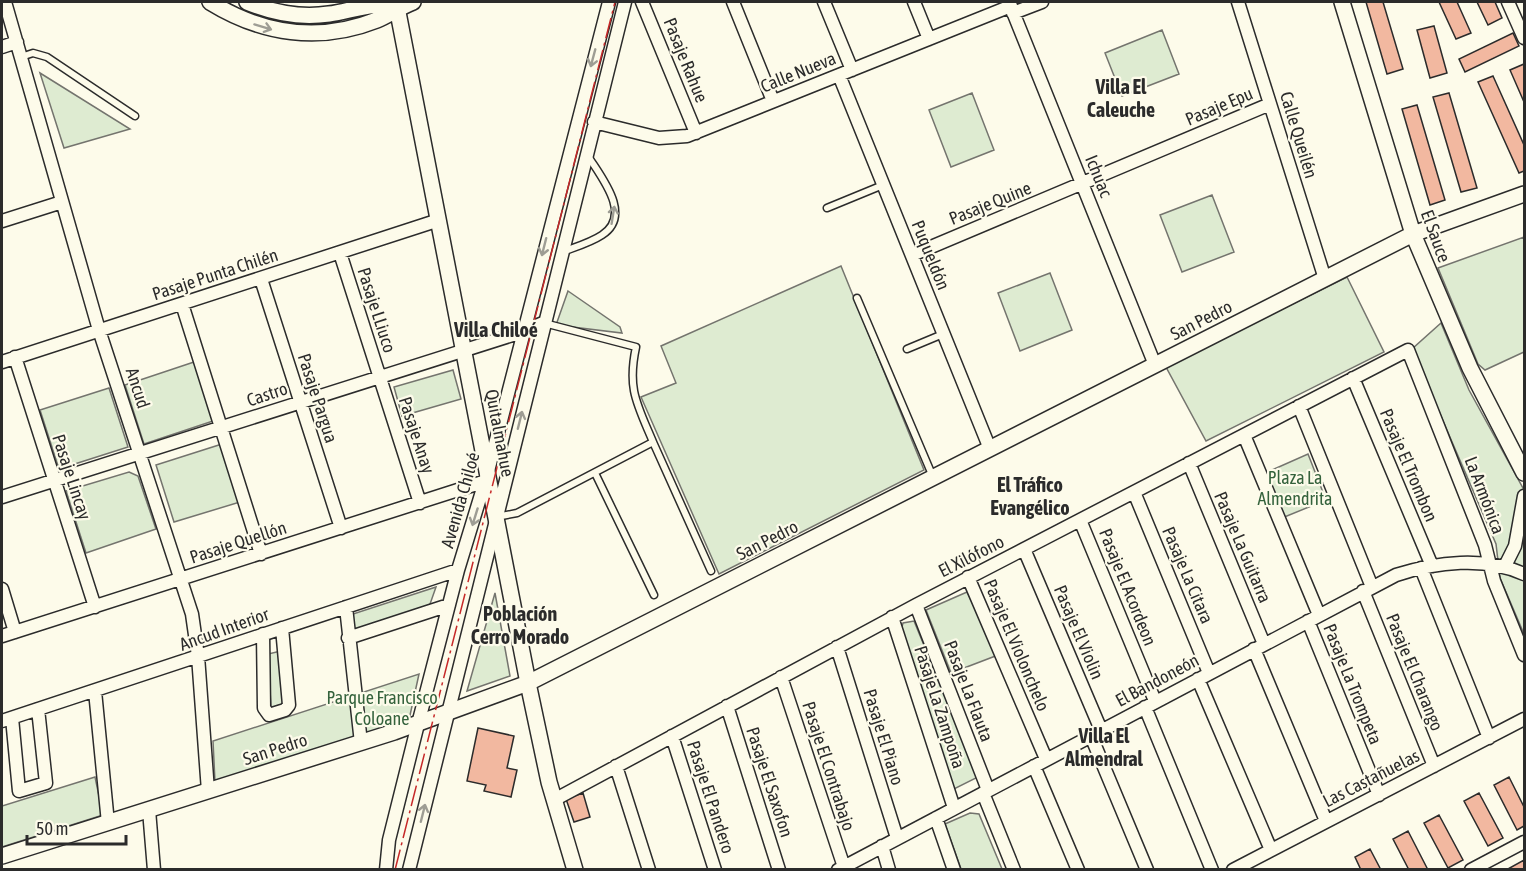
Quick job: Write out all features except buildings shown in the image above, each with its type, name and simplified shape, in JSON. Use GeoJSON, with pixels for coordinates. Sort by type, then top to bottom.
{"type":"FeatureCollection","features":[{"type":"Feature","properties":{"kind":"street","name":"Ancud"},"geometry":{"type":"LineString","coordinates":[[5,2],[99,330],[192,614],[198,656],[208,791]]}},
{"type":"Feature","properties":{"kind":"street"},"geometry":{"type":"LineString","coordinates":[[210,2],[257,26],[276,31],[308,33],[360,26],[382,18],[397,5]]}},
{"type":"Feature","properties":{"kind":"street"},"geometry":{"type":"LineString","coordinates":[[247,2],[295,15],[327,15],[379,4],[397,5],[413,2]]}},
{"type":"Feature","properties":{"kind":"street","name":"Avenida Chiloé"},"geometry":{"type":"LineString","coordinates":[[385,867],[418,724],[458,570],[487,478],[522,332],[609,2]]}},
{"type":"Feature","properties":{"kind":"street","name":"Avenida Chiloé"},"geometry":{"type":"LineString","coordinates":[[409,870],[624,2]]}},
{"type":"Feature","properties":{"kind":"street","name":"Pasaje Rahue"},"geometry":{"type":"LineString","coordinates":[[642,2],[696,133]]}},
{"type":"Feature","properties":{"kind":"street"},"geometry":{"type":"LineString","coordinates":[[733,2],[774,101]]}},
{"type":"Feature","properties":{"kind":"street"},"geometry":{"type":"LineString","coordinates":[[824,2],[852,70]]}},
{"type":"Feature","properties":{"kind":"street"},"geometry":{"type":"LineString","coordinates":[[914,2],[929,39]]}},
{"type":"Feature","properties":{"kind":"street","name":"Calle Nueva"},"geometry":{"type":"LineString","coordinates":[[594,122],[659,138],[677,138],[696,133],[1011,7],[1042,2]]}},
{"type":"Feature","properties":{"kind":"street","name":"Calle Queilén"},"geometry":{"type":"LineString","coordinates":[[1238,2],[1325,279]]}},
{"type":"Feature","properties":{"kind":"street","name":"El Sauce"},"geometry":{"type":"LineString","coordinates":[[1342,2],[1413,234],[1470,368],[1524,472]]}},
{"type":"Feature","properties":{"kind":"street"},"geometry":{"type":"LineString","coordinates":[[1508,2],[1521,20],[1524,38]]}},
{"type":"Feature","properties":{"kind":"street","name":"Quitalmahue"},"geometry":{"type":"LineString","coordinates":[[397,5],[528,683],[554,800],[575,870]]}},
{"type":"Feature","properties":{"kind":"street","name":"Ichuac"},"geometry":{"type":"LineString","coordinates":[[1011,7],[1155,365]]}},
{"type":"Feature","properties":{"kind":"street"},"geometry":{"type":"LineString","coordinates":[[2,47],[17,42]]}},
{"type":"Feature","properties":{"kind":"street","name":"Puqueldón"},"geometry":{"type":"LineString","coordinates":[[839,75],[990,449]]}},
{"type":"Feature","properties":{"kind":"street","name":"Pasaje Epu"},"geometry":{"type":"LineString","coordinates":[[1083,184],[1270,104]]}},
{"type":"Feature","properties":{"kind":"street","name":"Pasaje Quine"},"geometry":{"type":"LineString","coordinates":[[912,255],[1083,184]]}},
{"type":"Feature","properties":{"kind":"street","name":"San Pedro"},"geometry":{"type":"LineString","coordinates":[[2,856],[418,724],[528,683],[1413,234],[1524,194]]}},
{"type":"Feature","properties":{"kind":"street"},"geometry":{"type":"LineString","coordinates":[[2,221],[62,201]]}},
{"type":"Feature","properties":{"kind":"street","name":"Pasaje Punta Chilén"},"geometry":{"type":"LineString","coordinates":[[2,362],[439,220]]}},
{"type":"Feature","properties":{"kind":"street","name":"Pasaje LLiuco"},"geometry":{"type":"LineString","coordinates":[[340,253],[380,377]]}},
{"type":"Feature","properties":{"kind":"street","name":"Pasaje Pargua"},"geometry":{"type":"LineString","coordinates":[[261,279],[341,528]]}},
{"type":"Feature","properties":{"kind":"street"},"geometry":{"type":"LineString","coordinates":[[182,304],[261,554]]}},
{"type":"Feature","properties":{"kind":"street","name":"Castro"},"geometry":{"type":"LineString","coordinates":[[2,498],[464,351],[543,323]]}},
{"type":"Feature","properties":{"kind":"street","name":"El Xilófono"},"geometry":{"type":"LineString","coordinates":[[554,800],[892,617],[1408,350]]}},
{"type":"Feature","properties":{"kind":"street","name":"La Armónica"},"geometry":{"type":"LineString","coordinates":[[1408,350],[1485,545],[1524,655]]}},
{"type":"Feature","properties":{"kind":"street","name":"Pasaje Lincay"},"geometry":{"type":"LineString","coordinates":[[15,357],[95,607]]}},
{"type":"Feature","properties":{"kind":"street","name":"Pasaje Anay"},"geometry":{"type":"LineString","coordinates":[[380,377],[420,503]]}},
{"type":"Feature","properties":{"kind":"street","name":"Pasaje El Trombon"},"geometry":{"type":"LineString","coordinates":[[1353,378],[1427,567],[1489,738]]}},
{"type":"Feature","properties":{"kind":"street","name":"Pasaje El Charango"},"geometry":{"type":"LineString","coordinates":[[1299,406],[1434,766]]}},
{"type":"Feature","properties":{"kind":"street","name":"Pasaje La Trompeta"},"geometry":{"type":"LineString","coordinates":[[1244,435],[1379,795]]}},
{"type":"Feature","properties":{"kind":"street","name":"Pasaje La Guitarra"},"geometry":{"type":"LineString","coordinates":[[1189,463],[1326,822]]}},
{"type":"Feature","properties":{"kind":"street","name":"Pasaje Quellón"},"geometry":{"type":"LineString","coordinates":[[2,636],[420,503],[487,478]]}},
{"type":"Feature","properties":{"kind":"street","name":"Pasaje La Citara"},"geometry":{"type":"LineString","coordinates":[[1134,492],[1209,673]]}},
{"type":"Feature","properties":{"kind":"street"},"geometry":{"type":"LineString","coordinates":[[1505,566],[1515,546],[1524,496]]}},
{"type":"Feature","properties":{"kind":"street","name":"Pasaje El Acordeon"},"geometry":{"type":"LineString","coordinates":[[1080,520],[1212,870]]}},
{"type":"Feature","properties":{"kind":"street","name":"Pasaje El Violin"},"geometry":{"type":"LineString","coordinates":[[1024,549],[1147,870]]}},
{"type":"Feature","properties":{"kind":"street","name":"El Bandoneón"},"geometry":{"type":"LineString","coordinates":[[841,868],[1368,589],[1427,567],[1490,564],[1505,566],[1524,574]]}},
{"type":"Feature","properties":{"kind":"street","name":"Ancud Interior"},"geometry":{"type":"LineString","coordinates":[[7,720],[458,570]]}},
{"type":"Feature","properties":{"kind":"street","name":"Pasaje El Violonchelo"},"geometry":{"type":"LineString","coordinates":[[968,578],[1047,759]]}},
{"type":"Feature","properties":{"kind":"street"},"geometry":{"type":"LineString","coordinates":[[2,589],[15,632]]}},
{"type":"Feature","properties":{"kind":"street"},"geometry":{"type":"LineString","coordinates":[[348,638],[449,605]]}},
{"type":"Feature","properties":{"kind":"street","name":"Pasaje La Flauta"},"geometry":{"type":"LineString","coordinates":[[916,605],[1014,870]]}},
{"type":"Feature","properties":{"kind":"street"},"geometry":{"type":"LineString","coordinates":[[346,607],[361,742]]}},
{"type":"Feature","properties":{"kind":"street","name":"Pasaje La Zampoña"},"geometry":{"type":"LineString","coordinates":[[892,617],[954,808]]}},
{"type":"Feature","properties":{"kind":"street"},"geometry":{"type":"LineString","coordinates":[[263,634],[264,708],[269,715],[285,710],[289,705],[282,628]]}},
{"type":"Feature","properties":{"kind":"street","name":"Pasaje El Piano"},"geometry":{"type":"LineString","coordinates":[[837,647],[897,838]]}},
{"type":"Feature","properties":{"kind":"street","name":"Pasaje El Contrabajo"},"geometry":{"type":"LineString","coordinates":[[781,677],[841,868]]}},
{"type":"Feature","properties":{"kind":"street"},"geometry":{"type":"LineString","coordinates":[[1198,679],[1270,850]]}},
{"type":"Feature","properties":{"kind":"street"},"geometry":{"type":"LineString","coordinates":[[95,691],[108,823]]}},
{"type":"Feature","properties":{"kind":"street","name":"Pasaje El Saxofon"},"geometry":{"type":"LineString","coordinates":[[728,706],[779,870]]}},
{"type":"Feature","properties":{"kind":"street"},"geometry":{"type":"LineString","coordinates":[[7,720],[19,791],[46,783],[39,710]]}},
{"type":"Feature","properties":{"kind":"street","name":"Las Castañuelas"},"geometry":{"type":"LineString","coordinates":[[1233,870],[1524,719]]}},
{"type":"Feature","properties":{"kind":"street","name":"Pasaje El Pandero"},"geometry":{"type":"LineString","coordinates":[[672,736],[715,870]]}},
{"type":"Feature","properties":{"kind":"street"},"geometry":{"type":"LineString","coordinates":[[616,766],[649,870]]}},
{"type":"Feature","properties":{"kind":"street"},"geometry":{"type":"LineString","coordinates":[[1034,766],[1078,870]]}},
{"type":"Feature","properties":{"kind":"street"},"geometry":{"type":"LineString","coordinates":[[149,810],[154,870]]}},
{"type":"Feature","properties":{"kind":"street"},"geometry":{"type":"LineString","coordinates":[[936,818],[954,870]]}},
{"type":"Feature","properties":{"kind":"street"},"geometry":{"type":"LineString","coordinates":[[1471,870],[1524,842]]}},
{"type":"Feature","properties":{"kind":"street"},"geometry":{"type":"LineString","coordinates":[[882,846],[889,870]]}},
{"type":"Feature","properties":{"kind":"lane"},"geometry":{"type":"LineString","coordinates":[[21,57],[33,53],[47,57],[135,116]]}},
{"type":"Feature","properties":{"kind":"lane"},"geometry":{"type":"LineString","coordinates":[[561,252],[600,236],[609,228],[614,218],[615,207],[611,193],[586,153]]}},
{"type":"Feature","properties":{"kind":"lane"},"geometry":{"type":"LineString","coordinates":[[827,208],[883,185]]}},
{"type":"Feature","properties":{"kind":"lane"},"geometry":{"type":"LineString","coordinates":[[857,298],[933,478]]}},
{"type":"Feature","properties":{"kind":"lane"},"geometry":{"type":"LineString","coordinates":[[543,323],[636,347],[631,381],[635,400],[711,571]]}},
{"type":"Feature","properties":{"kind":"lane"},"geometry":{"type":"LineString","coordinates":[[907,349],[943,333]]}},
{"type":"Feature","properties":{"kind":"lane"},"geometry":{"type":"LineString","coordinates":[[496,517],[517,513],[653,442]]}},
{"type":"Feature","properties":{"kind":"lane"},"geometry":{"type":"LineString","coordinates":[[595,473],[654,595]]}},
{"type":"Feature","properties":{"kind":"green space"},"geometry":{"type":"Polygon","coordinates":[[[1162,30],[1179,74],[1122,96],[1105,53],[1162,30]]]}},
{"type":"Feature","properties":{"kind":"green space"},"geometry":{"type":"Polygon","coordinates":[[[40,73],[130,129],[64,148],[40,73]]]}},
{"type":"Feature","properties":{"kind":"green space"},"geometry":{"type":"Polygon","coordinates":[[[972,93],[994,150],[951,167],[929,110],[972,93]]]}},
{"type":"Feature","properties":{"kind":"green space"},"geometry":{"type":"Polygon","coordinates":[[[1212,195],[1234,252],[1182,272],[1160,215],[1212,195]]]}},
{"type":"Feature","properties":{"kind":"green space"},"geometry":{"type":"Polygon","coordinates":[[[1524,237],[1524,352],[1485,370],[1478,364],[1438,268],[1524,237]]]}},
{"type":"Feature","properties":{"kind":"green space"},"geometry":{"type":"Polygon","coordinates":[[[841,266],[924,470],[719,574],[641,397],[676,383],[661,346],[841,266]]]}},
{"type":"Feature","properties":{"kind":"green space"},"geometry":{"type":"Polygon","coordinates":[[[1050,273],[1072,330],[1020,351],[998,293],[1050,273]]]}},
{"type":"Feature","properties":{"kind":"green space"},"geometry":{"type":"Polygon","coordinates":[[[1347,277],[1384,352],[1206,441],[1166,367],[1347,277]]]}},
{"type":"Feature","properties":{"kind":"green space"},"geometry":{"type":"Polygon","coordinates":[[[568,291],[620,327],[622,333],[556,325],[568,291]]]}},
{"type":"Feature","properties":{"kind":"green space"},"geometry":{"type":"Polygon","coordinates":[[[1441,323],[1469,390],[1524,490],[1524,634],[1500,578],[1496,544],[1412,349],[1441,323]]]}},
{"type":"Feature","properties":{"kind":"green space"},"geometry":{"type":"Polygon","coordinates":[[[194,362],[213,421],[144,444],[125,385],[194,362]]]}},
{"type":"Feature","properties":{"kind":"green space"},"geometry":{"type":"Polygon","coordinates":[[[453,370],[461,399],[402,416],[394,387],[453,370]]]}},
{"type":"Feature","properties":{"kind":"green space"},"geometry":{"type":"Polygon","coordinates":[[[109,388],[128,447],[59,469],[40,410],[109,388]]]}},
{"type":"Feature","properties":{"kind":"green space"},"geometry":{"type":"Polygon","coordinates":[[[222,444],[240,502],[174,522],[156,465],[222,444]]]}},
{"type":"Feature","properties":{"kind":"green space","name":"Plaza La Almendrita"},"geometry":{"type":"Polygon","coordinates":[[[1308,454],[1326,500],[1282,518],[1263,474],[1308,454]]]}},
{"type":"Feature","properties":{"kind":"green space"},"geometry":{"type":"Polygon","coordinates":[[[129,472],[138,476],[156,529],[86,553],[66,491],[129,472]]]}},
{"type":"Feature","properties":{"kind":"green space"},"geometry":{"type":"Polygon","coordinates":[[[436,587],[429,607],[353,630],[353,614],[436,587]]]}},
{"type":"Feature","properties":{"kind":"green space"},"geometry":{"type":"Polygon","coordinates":[[[967,592],[998,655],[951,673],[926,610],[967,592]]]}},
{"type":"Feature","properties":{"kind":"green space"},"geometry":{"type":"Polygon","coordinates":[[[495,593],[510,676],[467,691],[495,593]]]}},
{"type":"Feature","properties":{"kind":"green space"},"geometry":{"type":"Polygon","coordinates":[[[914,621],[978,777],[952,790],[901,630],[903,623],[914,621]]]}},
{"type":"Feature","properties":{"kind":"green space"},"geometry":{"type":"Polygon","coordinates":[[[281,651],[285,704],[271,708],[268,654],[281,651]]]}},
{"type":"Feature","properties":{"kind":"green space","name":"Parque Francisco Coloane"},"geometry":{"type":"Polygon","coordinates":[[[419,674],[409,720],[215,782],[213,741],[419,674]]]}},
{"type":"Feature","properties":{"kind":"green space"},"geometry":{"type":"Polygon","coordinates":[[[95,777],[103,815],[2,847],[2,806],[95,777]]]}},
{"type":"Feature","properties":{"kind":"green space"},"geometry":{"type":"Polygon","coordinates":[[[970,813],[979,814],[1002,869],[961,869],[945,824],[970,813]]]}},
{"type":"Feature","properties":{"kind":"power"},"geometry":{"type":"LineString","coordinates":[[395,870],[615,2]]}},
{"type":"Feature","properties":{"kind":"district","name":"Villa El Caleuche"},"geometry":{"type":"Point","coordinates":[1121,98]}},
{"type":"Feature","properties":{"kind":"district","name":"Villa Chiloé"},"geometry":{"type":"Point","coordinates":[496,329]}},
{"type":"Feature","properties":{"kind":"district","name":"El Tráfico Evangélico"},"geometry":{"type":"Point","coordinates":[1030,496]}},
{"type":"Feature","properties":{"kind":"district","name":"Población Cerro Morado"},"geometry":{"type":"Point","coordinates":[520,624]}},
{"type":"Feature","properties":{"kind":"district","name":"Villa El Almendral"},"geometry":{"type":"Point","coordinates":[1104,746]}}]}
